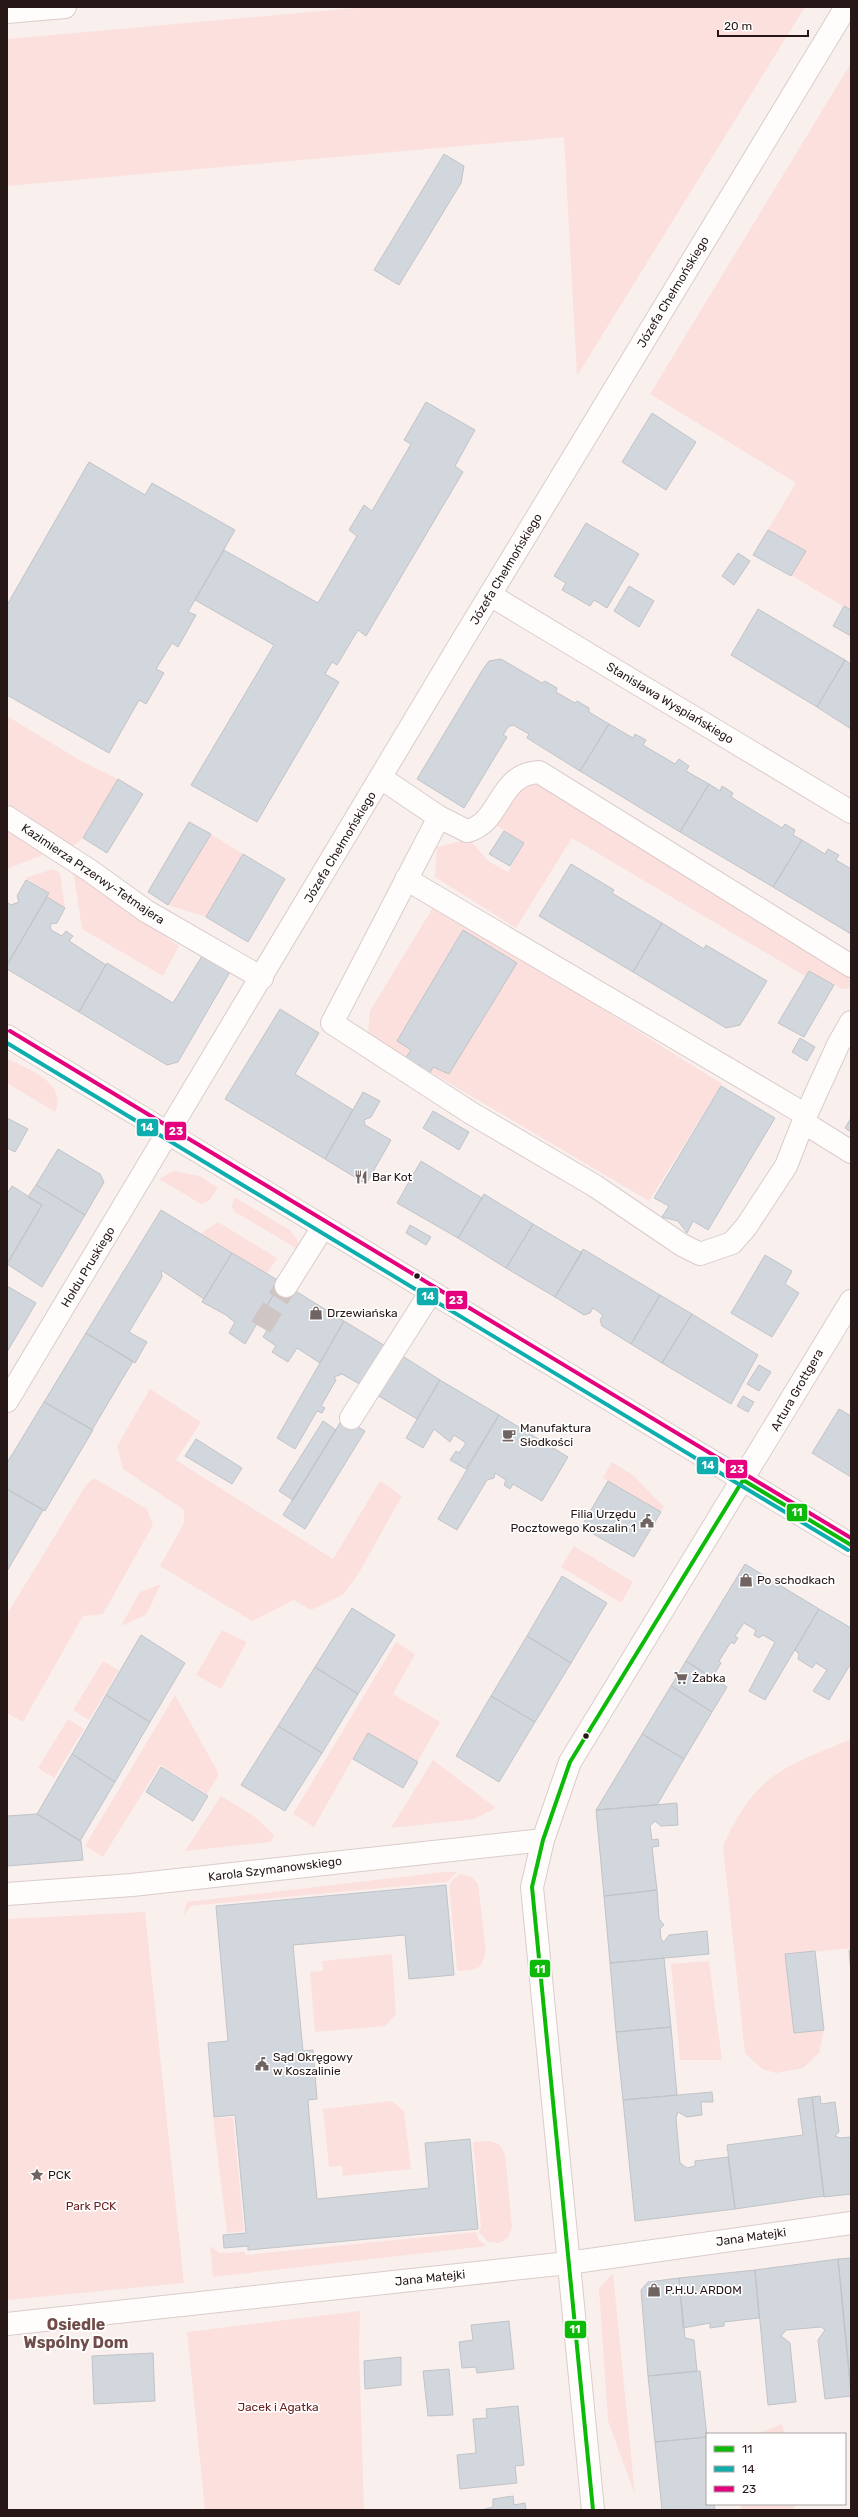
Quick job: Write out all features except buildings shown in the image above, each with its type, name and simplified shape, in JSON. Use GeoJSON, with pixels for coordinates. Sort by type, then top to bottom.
{"type":"FeatureCollection","features":[{"type":"Feature","properties":{"kind":"street"},"geometry":{"type":"LineString","coordinates":[[7,12],[65,7]]}},
{"type":"Feature","properties":{"kind":"street","name":"Józefa Chełmońskiego"},"geometry":{"type":"LineString","coordinates":[[168,1133],[490,595],[846,7]]}},
{"type":"Feature","properties":{"kind":"street","name":"Stanisława Wyspiańskiego"},"geometry":{"type":"LineString","coordinates":[[490,595],[851,812]]}},
{"type":"Feature","properties":{"kind":"street"},"geometry":{"type":"LineString","coordinates":[[381,778],[439,817],[467,831],[478,828],[492,813],[509,784],[526,773],[539,772],[851,966]]}},
{"type":"Feature","properties":{"kind":"street","name":"Kazimierza Przerwy-Tetmajera"},"geometry":{"type":"LineString","coordinates":[[7,817],[89,870],[146,911],[262,978]]}},
{"type":"Feature","properties":{"kind":"street"},"geometry":{"type":"LineString","coordinates":[[439,817],[332,1023],[471,1113],[595,1186],[682,1245],[700,1254],[732,1243],[746,1226],[786,1166],[804,1119],[838,1045],[851,1022]]}},
{"type":"Feature","properties":{"kind":"street"},"geometry":{"type":"LineString","coordinates":[[406,879],[804,1119],[851,1152]]}},
{"type":"Feature","properties":{"kind":"street"},"geometry":{"type":"LineString","coordinates":[[7,1036],[851,1544]]}},
{"type":"Feature","properties":{"kind":"street","name":"Hołdu Pruskiego"},"geometry":{"type":"LineString","coordinates":[[7,1401],[168,1133]]}},
{"type":"Feature","properties":{"kind":"street"},"geometry":{"type":"LineString","coordinates":[[286,1286],[323,1227]]}},
{"type":"Feature","properties":{"kind":"street"},"geometry":{"type":"LineString","coordinates":[[351,1418],[431,1292]]}},
{"type":"Feature","properties":{"kind":"street","name":"Artura Grottgera"},"geometry":{"type":"LineString","coordinates":[[593,2510],[532,1887],[543,1840],[570,1762],[851,1301]]}},
{"type":"Feature","properties":{"kind":"street","name":"Karola Szymanowskiego"},"geometry":{"type":"LineString","coordinates":[[7,1894],[132,1886],[543,1840]]}},
{"type":"Feature","properties":{"kind":"street","name":"Jana Matejki"},"geometry":{"type":"LineString","coordinates":[[7,2324],[568,2263],[851,2223]]}},
{"type":"Feature","properties":{"kind":"green space"},"geometry":{"type":"Polygon","coordinates":[[[367,7],[805,7],[577,376],[564,137],[7,186],[7,39],[367,7]]]}},
{"type":"Feature","properties":{"kind":"green space"},"geometry":{"type":"Polygon","coordinates":[[[851,63],[851,611],[754,553],[796,483],[650,394],[851,63]]]}},
{"type":"Feature","properties":{"kind":"green space"},"geometry":{"type":"Polygon","coordinates":[[[7,716],[83,762],[118,779],[83,838],[73,846],[7,803],[7,716]]]}},
{"type":"Feature","properties":{"kind":"green space"},"geometry":{"type":"Polygon","coordinates":[[[530,784],[541,785],[851,973],[851,988],[842,989],[809,971],[805,976],[572,838],[516,928],[435,877],[437,847],[469,839],[488,861],[508,872],[524,843],[494,824],[514,795],[530,784]]]}},
{"type":"Feature","properties":{"kind":"green space"},"geometry":{"type":"Polygon","coordinates":[[[7,825],[50,852],[7,869],[7,825]]]}},
{"type":"Feature","properties":{"kind":"green space"},"geometry":{"type":"Polygon","coordinates":[[[211,834],[243,854],[206,917],[168,905],[211,834]]]}},
{"type":"Feature","properties":{"kind":"green space"},"geometry":{"type":"Polygon","coordinates":[[[53,869],[60,873],[65,908],[47,897],[49,893],[25,878],[53,869]]]}},
{"type":"Feature","properties":{"kind":"green space"},"geometry":{"type":"Polygon","coordinates":[[[73,871],[179,946],[163,976],[82,929],[73,871]]]}},
{"type":"Feature","properties":{"kind":"green space"},"geometry":{"type":"Polygon","coordinates":[[[435,904],[722,1084],[649,1201],[368,1035],[370,1011],[435,904]]]}},
{"type":"Feature","properties":{"kind":"green space"},"geometry":{"type":"Polygon","coordinates":[[[7,1058],[35,1072],[51,1085],[56,1093],[58,1102],[55,1112],[7,1083],[7,1058]]]}},
{"type":"Feature","properties":{"kind":"green space"},"geometry":{"type":"Polygon","coordinates":[[[174,1171],[200,1176],[218,1188],[209,1201],[201,1204],[159,1179],[174,1171]]]}},
{"type":"Feature","properties":{"kind":"green space"},"geometry":{"type":"Polygon","coordinates":[[[234,1197],[290,1230],[297,1240],[299,1250],[235,1212],[232,1207],[234,1197]]]}},
{"type":"Feature","properties":{"kind":"green space"},"geometry":{"type":"Polygon","coordinates":[[[218,1222],[277,1258],[267,1274],[200,1234],[218,1222]]]}},
{"type":"Feature","properties":{"kind":"green space"},"geometry":{"type":"Polygon","coordinates":[[[150,1389],[201,1422],[176,1460],[333,1559],[380,1481],[402,1496],[357,1576],[344,1594],[311,1610],[294,1600],[252,1621],[160,1566],[184,1523],[184,1510],[123,1469],[117,1446],[150,1389]]]}},
{"type":"Feature","properties":{"kind":"green space"},"geometry":{"type":"Polygon","coordinates":[[[612,1462],[633,1475],[664,1507],[661,1512],[603,1478],[612,1462]]]}},
{"type":"Feature","properties":{"kind":"green space"},"geometry":{"type":"Polygon","coordinates":[[[94,1478],[147,1509],[153,1525],[103,1614],[83,1616],[23,1722],[7,1713],[7,1614],[86,1485],[94,1478]]]}},
{"type":"Feature","properties":{"kind":"green space"},"geometry":{"type":"Polygon","coordinates":[[[574,1546],[633,1582],[621,1603],[561,1567],[574,1546]]]}},
{"type":"Feature","properties":{"kind":"green space"},"geometry":{"type":"Polygon","coordinates":[[[161,1584],[146,1615],[121,1626],[140,1592],[161,1584]]]}},
{"type":"Feature","properties":{"kind":"green space"},"geometry":{"type":"Polygon","coordinates":[[[222,1630],[247,1642],[221,1689],[196,1675],[222,1630]]]}},
{"type":"Feature","properties":{"kind":"green space"},"geometry":{"type":"Polygon","coordinates":[[[396,1642],[415,1654],[393,1694],[440,1722],[416,1764],[366,1735],[314,1827],[293,1814],[396,1642]]]}},
{"type":"Feature","properties":{"kind":"green space"},"geometry":{"type":"Polygon","coordinates":[[[103,1661],[119,1670],[89,1720],[73,1710],[103,1661]]]}},
{"type":"Feature","properties":{"kind":"green space"},"geometry":{"type":"Polygon","coordinates":[[[175,1695],[219,1774],[207,1794],[160,1765],[103,1857],[85,1846],[175,1695]]]}},
{"type":"Feature","properties":{"kind":"green space"},"geometry":{"type":"Polygon","coordinates":[[[68,1719],[84,1729],[54,1778],[38,1768],[68,1719]]]}},
{"type":"Feature","properties":{"kind":"green space"},"geometry":{"type":"Polygon","coordinates":[[[851,1739],[851,1948],[785,1955],[794,2033],[824,2030],[819,2053],[803,2068],[776,2073],[762,2069],[745,2053],[723,1847],[746,1804],[771,1778],[798,1762],[851,1739]]]}},
{"type":"Feature","properties":{"kind":"green space"},"geometry":{"type":"Polygon","coordinates":[[[433,1760],[496,1808],[474,1819],[391,1828],[433,1760]]]}},
{"type":"Feature","properties":{"kind":"green space"},"geometry":{"type":"Polygon","coordinates":[[[221,1796],[255,1817],[274,1835],[271,1842],[185,1851],[221,1796]]]}},
{"type":"Feature","properties":{"kind":"green space"},"geometry":{"type":"Polygon","coordinates":[[[444,1872],[457,1872],[447,1882],[190,1906],[183,1918],[187,1902],[444,1872]]]}},
{"type":"Feature","properties":{"kind":"green space"},"geometry":{"type":"Polygon","coordinates":[[[460,1874],[472,1877],[478,1884],[486,1952],[481,1966],[473,1970],[457,1971],[449,1885],[454,1878],[460,1874]]]}},
{"type":"Feature","properties":{"kind":"green space","name":"Park PCK"},"geometry":{"type":"Polygon","coordinates":[[[145,1912],[184,2283],[7,2300],[7,1919],[145,1912]]]}},
{"type":"Feature","properties":{"kind":"green space"},"geometry":{"type":"Polygon","coordinates":[[[392,1954],[396,2014],[385,2026],[315,2032],[310,1972],[323,1971],[322,1961],[392,1954]]]}},
{"type":"Feature","properties":{"kind":"green space"},"geometry":{"type":"Polygon","coordinates":[[[709,1961],[722,2060],[680,2060],[671,1964],[709,1961]]]}},
{"type":"Feature","properties":{"kind":"green space"},"geometry":{"type":"Polygon","coordinates":[[[392,2101],[404,2111],[411,2169],[343,2176],[342,2166],[329,2167],[323,2109],[392,2101]]]}},
{"type":"Feature","properties":{"kind":"green space"},"geometry":{"type":"Polygon","coordinates":[[[233,2117],[244,2231],[227,2233],[213,2118],[233,2117]]]}},
{"type":"Feature","properties":{"kind":"green space"},"geometry":{"type":"Polygon","coordinates":[[[489,2141],[499,2144],[505,2154],[512,2227],[508,2238],[499,2243],[488,2242],[479,2232],[481,2228],[473,2142],[489,2141]]]}},
{"type":"Feature","properties":{"kind":"green space"},"geometry":{"type":"Polygon","coordinates":[[[476,2232],[479,2240],[487,2246],[213,2277],[210,2246],[220,2253],[245,2252],[245,2255],[476,2232]]]}},
{"type":"Feature","properties":{"kind":"green space"},"geometry":{"type":"Polygon","coordinates":[[[613,2273],[635,2495],[608,2421],[599,2289],[613,2273]]]}},
{"type":"Feature","properties":{"kind":"green space","name":"Jacek i Agatka"},"geometry":{"type":"Polygon","coordinates":[[[360,2311],[359,2347],[364,2510],[205,2510],[187,2332],[360,2311]]]}},
{"type":"Feature","properties":{"kind":"green space"},"geometry":{"type":"Polygon","coordinates":[[[782,2424],[785,2433],[760,2433],[782,2424]]]}},
{"type":"Feature","properties":{"kind":"green space"},"geometry":{"type":"Polygon","coordinates":[[[740,2505],[796,2505],[791,2510],[741,2510],[740,2505]]]}},
{"type":"Feature","properties":{"kind":"tunnel"},"geometry":{"type":"LineString","coordinates":[[261,1327],[286,1286]]}},
{"type":"Feature","properties":{"kind":"transit line","name":"23"},"geometry":{"type":"LineString","coordinates":[[10,1031],[851,1538]]}},
{"type":"Feature","properties":{"kind":"transit line","name":"14"},"geometry":{"type":"LineString","coordinates":[[7,1043],[848,1550]]}},
{"type":"Feature","properties":{"kind":"transit line","name":"11"},"geometry":{"type":"LineString","coordinates":[[743,1480],[851,1545]]}},
{"type":"Feature","properties":{"kind":"transit line","name":"11"},"geometry":{"type":"LineString","coordinates":[[593,2510],[532,1887],[543,1840],[570,1762],[743,1480]]}},
{"type":"Feature","properties":{"kind":"place","name":"Bar Kot"},"geometry":{"type":"Point","coordinates":[361,1177]}},
{"type":"Feature","properties":{"kind":"place","name":"Drzewiańska"},"geometry":{"type":"Point","coordinates":[316,1313]}},
{"type":"Feature","properties":{"kind":"place","name":"Manufaktura Słodkości"},"geometry":{"type":"Point","coordinates":[509,1435]}},
{"type":"Feature","properties":{"kind":"place","name":"Filia Urzędu Pocztowego Koszalin 1"},"geometry":{"type":"Point","coordinates":[647,1521]}},
{"type":"Feature","properties":{"kind":"place","name":"Po schodkach"},"geometry":{"type":"Point","coordinates":[746,1580]}},
{"type":"Feature","properties":{"kind":"place","name":"Żabka"},"geometry":{"type":"Point","coordinates":[681,1678]}},
{"type":"Feature","properties":{"kind":"place","name":"Sąd Okręgowy w Koszalinie"},"geometry":{"type":"Point","coordinates":[262,2064]}},
{"type":"Feature","properties":{"kind":"place","name":"PCK"},"geometry":{"type":"Point","coordinates":[37,2175]}},
{"type":"Feature","properties":{"kind":"place","name":"P.H.U. ARDOM"},"geometry":{"type":"Point","coordinates":[654,2290]}},
{"type":"Feature","properties":{"kind":"district","name":"Osiedle Wspólny Dom"},"geometry":{"type":"Point","coordinates":[76,2333]}}]}
